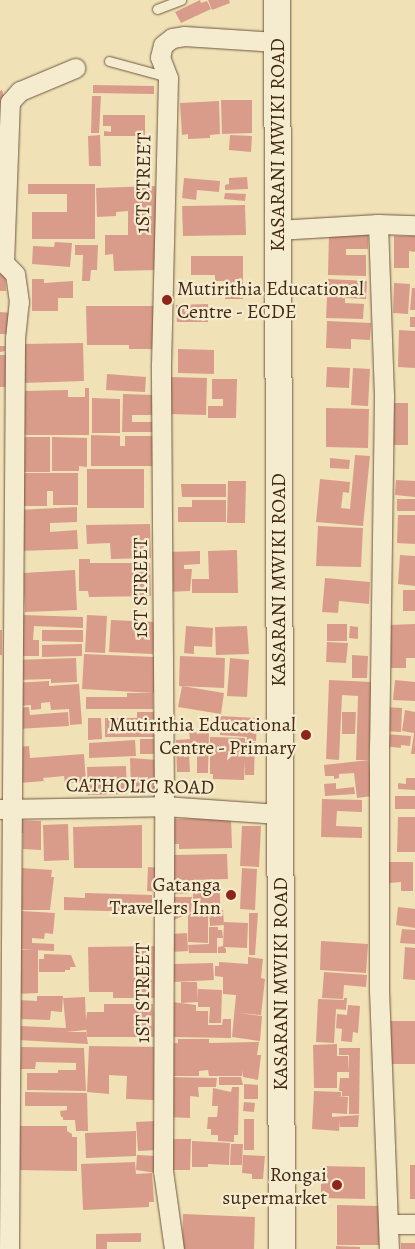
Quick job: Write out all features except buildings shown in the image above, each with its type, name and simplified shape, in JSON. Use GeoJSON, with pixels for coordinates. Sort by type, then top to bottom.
{"type":"FeatureCollection","features":[{"type":"Feature","properties":{"kind":"main road","name":"KASARANI MWIKI ROAD"},"geometry":{"type":"LineString","coordinates":[[277,0],[282,1249]]}},
{"type":"Feature","properties":{"kind":"street","name":"1ST STREET"},"geometry":{"type":"LineString","coordinates":[[174,1249],[163,1171],[164,806],[161,365],[168,78],[160,57],[163,45],[172,38],[184,36],[277,42]]}},
{"type":"Feature","properties":{"kind":"street"},"geometry":{"type":"LineString","coordinates":[[9,1249],[5,809],[15,338],[19,302],[15,274],[4,263],[10,102],[20,91],[75,68]]}},
{"type":"Feature","properties":{"kind":"street"},"geometry":{"type":"LineString","coordinates":[[378,224],[384,396],[378,990],[389,1249]]}},
{"type":"Feature","properties":{"kind":"street"},"geometry":{"type":"LineString","coordinates":[[277,230],[378,224],[415,225]]}},
{"type":"Feature","properties":{"kind":"street","name":"CATHOLIC ROAD"},"geometry":{"type":"LineString","coordinates":[[5,809],[164,806],[279,814]]}},
{"type":"Feature","properties":{"kind":"street"},"geometry":{"type":"LineString","coordinates":[[389,1224],[415,1224]]}},
{"type":"Feature","properties":{"kind":"lane"},"geometry":{"type":"LineString","coordinates":[[156,9],[181,0]]}},
{"type":"Feature","properties":{"kind":"lane"},"geometry":{"type":"LineString","coordinates":[[109,61],[168,78]]}},
{"type":"Feature","properties":{"kind":"place","name":"Mutirithia Educational Centre - ECDE"},"geometry":{"type":"Point","coordinates":[167,300]}},
{"type":"Feature","properties":{"kind":"place","name":"Mutirithia Educational Centre - Primary"},"geometry":{"type":"Point","coordinates":[306,735]}},
{"type":"Feature","properties":{"kind":"place","name":"Gatanga Travellers Inn"},"geometry":{"type":"Point","coordinates":[231,895]}},
{"type":"Feature","properties":{"kind":"place","name":"Rongai supermarket"},"geometry":{"type":"Point","coordinates":[337,1185]}}]}
